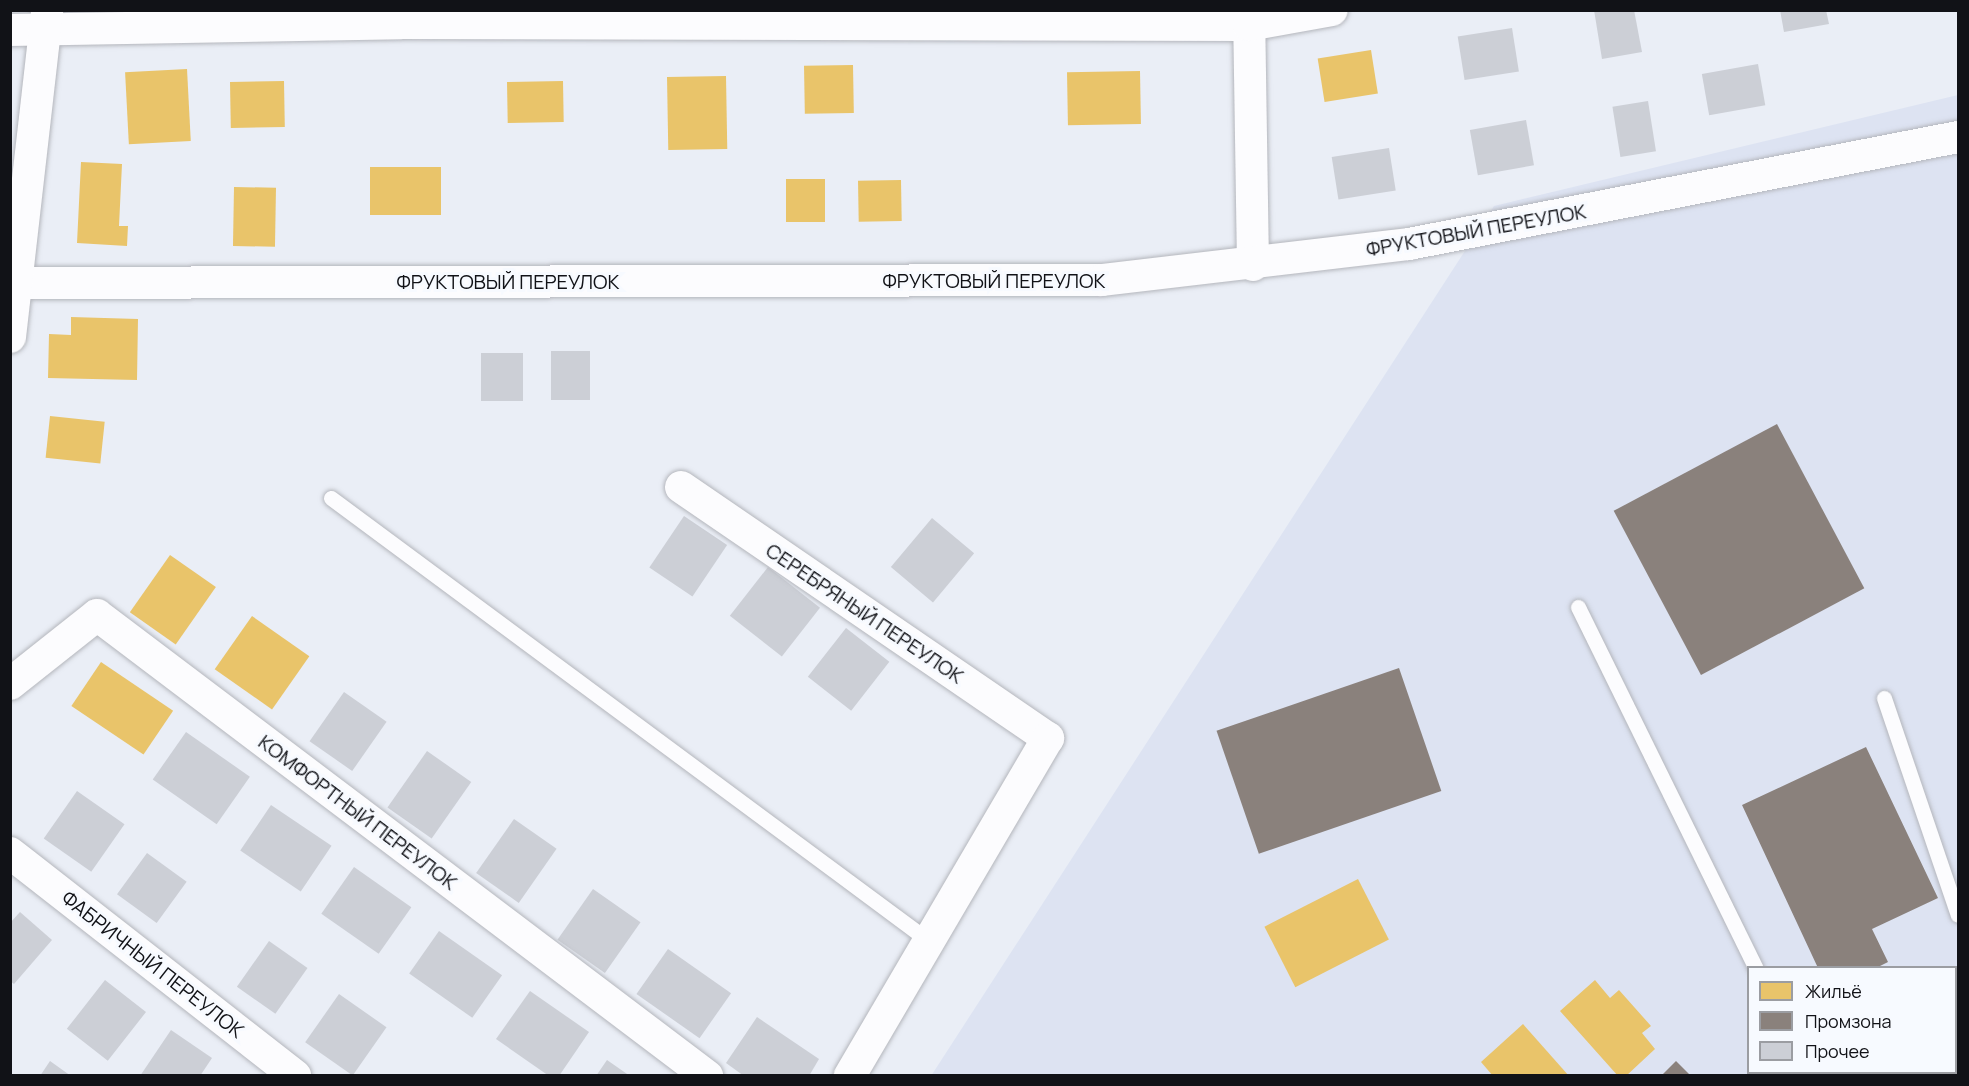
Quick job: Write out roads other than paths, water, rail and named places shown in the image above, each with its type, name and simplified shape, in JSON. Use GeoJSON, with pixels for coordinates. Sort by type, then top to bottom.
{"type":"FeatureCollection","features":[{"type":"Feature","properties":{"kind":"street"},"geometry":{"type":"LineString","coordinates":[[10,30],[46,19],[401,23],[1249,18],[1332,10]]}},
{"type":"Feature","properties":{"kind":"street"},"geometry":{"type":"LineString","coordinates":[[1249,18],[1253,265]]}},
{"type":"Feature","properties":{"kind":"street"},"geometry":{"type":"LineString","coordinates":[[10,337],[46,19]]}},
{"type":"Feature","properties":{"kind":"street","name":"ФРУКТОВЫЙ ПЕРЕУЛОК"},"geometry":{"type":"LineString","coordinates":[[16,283],[1102,280],[1253,265],[1409,244],[1959,137]]}},
{"type":"Feature","properties":{"kind":"street","name":"СЕРЕБРЯНЫЙ ПЕРЕУЛОК"},"geometry":{"type":"LineString","coordinates":[[681,487],[1048,738],[929,940]]}},
{"type":"Feature","properties":{"kind":"street","name":"КОМФОРТНЫЙ ПЕРЕУЛОК"},"geometry":{"type":"LineString","coordinates":[[10,684],[97,615],[707,1076]]}},
{"type":"Feature","properties":{"kind":"street","name":"ФАБРИЧНЫЙ ПЕРЕУЛОК"},"geometry":{"type":"LineString","coordinates":[[10,853],[295,1076]]}},
{"type":"Feature","properties":{"kind":"street"},"geometry":{"type":"LineString","coordinates":[[850,1076],[929,940]]}},
{"type":"Feature","properties":{"kind":"lane"},"geometry":{"type":"LineString","coordinates":[[331,498],[929,940]]}},
{"type":"Feature","properties":{"kind":"lane"},"geometry":{"type":"LineString","coordinates":[[1578,607],[1755,966]]}},
{"type":"Feature","properties":{"kind":"lane"},"geometry":{"type":"LineString","coordinates":[[1884,698],[1959,915]]}}]}
